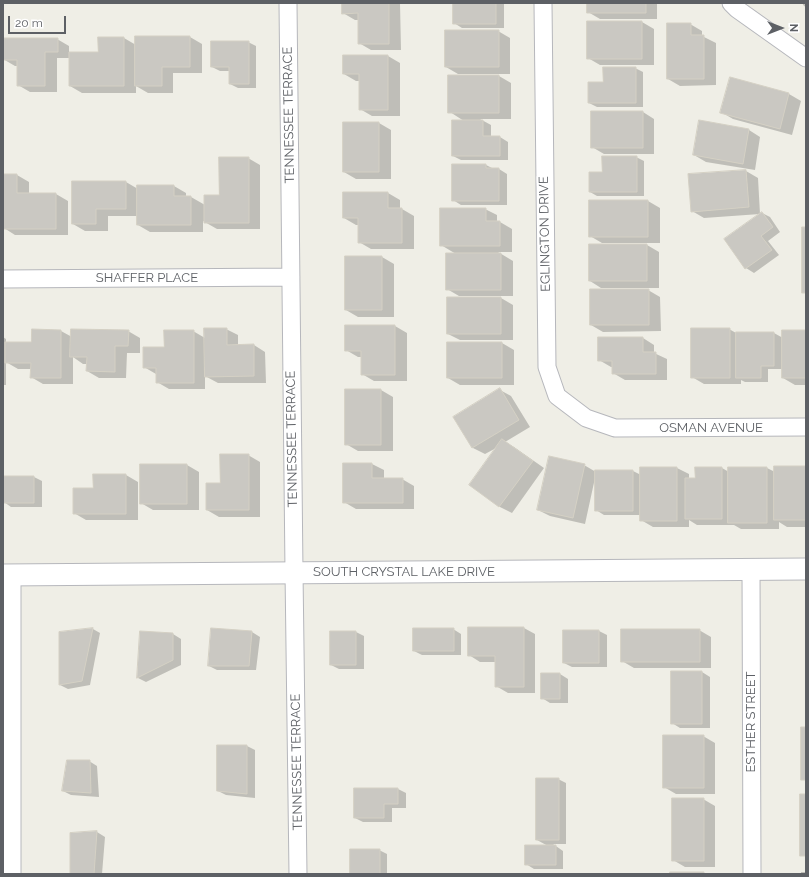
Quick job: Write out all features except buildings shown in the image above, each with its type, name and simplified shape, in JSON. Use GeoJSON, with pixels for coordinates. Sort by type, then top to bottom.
{"type":"FeatureCollection","features":[{"type":"Feature","properties":{"kind":"street","name":"TENNESSEE TERRACE"},"geometry":{"type":"LineString","coordinates":[[288,3],[298,874]]}},
{"type":"Feature","properties":{"kind":"street","name":"EGLINGTON DRIVE"},"geometry":{"type":"LineString","coordinates":[[543,3],[547,367],[556,396],[586,418],[615,428]]}},
{"type":"Feature","properties":{"kind":"street"},"geometry":{"type":"LineString","coordinates":[[731,3],[737,9],[806,58]]}},
{"type":"Feature","properties":{"kind":"street","name":"SHAFFER PLACE"},"geometry":{"type":"LineString","coordinates":[[3,279],[291,277]]}},
{"type":"Feature","properties":{"kind":"street","name":"OSMAN AVENUE"},"geometry":{"type":"LineString","coordinates":[[615,428],[806,427]]}},
{"type":"Feature","properties":{"kind":"street","name":"ESTHER STREET"},"geometry":{"type":"LineString","coordinates":[[751,569],[752,874]]}},
{"type":"Feature","properties":{"kind":"street","name":"SOUTH CRYSTAL LAKE DRIVE"},"geometry":{"type":"LineString","coordinates":[[7,575],[806,569]]}},
{"type":"Feature","properties":{"kind":"street"},"geometry":{"type":"LineString","coordinates":[[7,575],[12,874]]}}]}
